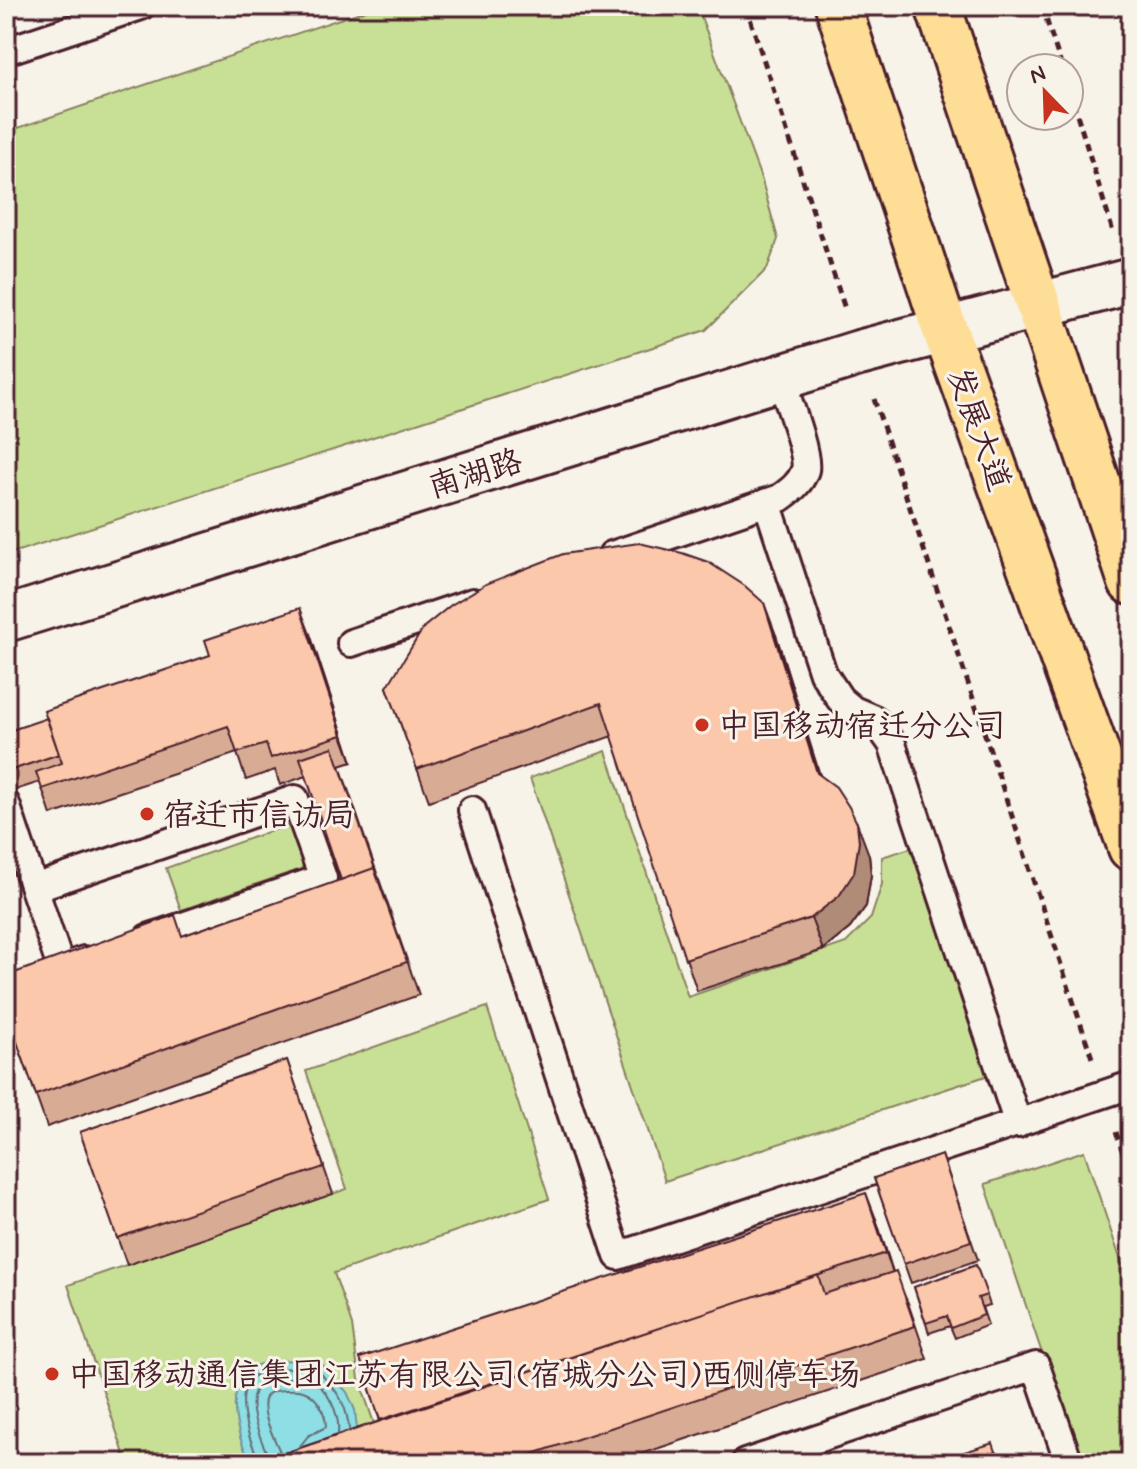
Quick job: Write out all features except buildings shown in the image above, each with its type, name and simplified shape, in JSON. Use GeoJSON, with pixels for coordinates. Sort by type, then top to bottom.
{"type":"FeatureCollection","features":[{"type":"Feature","properties":{"kind":"main road","name":"发展大道"},"geometry":{"type":"LineString","coordinates":[[838,6],[945,330],[1131,848]]}},
{"type":"Feature","properties":{"kind":"main road"},"geometry":{"type":"LineString","coordinates":[[938,6],[1131,582]]}},
{"type":"Feature","properties":{"kind":"street","name":"南湖路"},"geometry":{"type":"LineString","coordinates":[[6,619],[859,353],[1130,282]]}},
{"type":"Feature","properties":{"kind":"lane"},"geometry":{"type":"LineString","coordinates":[[6,51],[141,6]]}},
{"type":"Feature","properties":{"kind":"lane"},"geometry":{"type":"LineString","coordinates":[[589,563],[780,498],[794,489],[806,468],[804,451],[780,377]]}},
{"type":"Feature","properties":{"kind":"lane"},"geometry":{"type":"LineString","coordinates":[[767,502],[823,673],[840,699],[853,710],[874,719],[892,744],[1018,1124]]}},
{"type":"Feature","properties":{"kind":"lane"},"geometry":{"type":"LineString","coordinates":[[351,643],[500,593]]}},
{"type":"Feature","properties":{"kind":"lane"},"geometry":{"type":"LineString","coordinates":[[6,804],[12,841],[34,888],[61,968],[323,878],[295,799],[34,888]]}},
{"type":"Feature","properties":{"kind":"lane"},"geometry":{"type":"LineString","coordinates":[[472,810],[618,1256],[1131,1085]]}},
{"type":"Feature","properties":{"kind":"lane"},"geometry":{"type":"LineString","coordinates":[[745,1463],[1036,1366],[1069,1463]]}},
{"type":"Feature","properties":{"kind":"path"},"geometry":{"type":"LineString","coordinates":[[746,6],[1131,1177]]}},
{"type":"Feature","properties":{"kind":"path"},"geometry":{"type":"LineString","coordinates":[[1042,6],[1057,52]]}},
{"type":"Feature","properties":{"kind":"path"},"geometry":{"type":"LineString","coordinates":[[1083,132],[1130,282]]}},
{"type":"Feature","properties":{"kind":"green space"},"geometry":{"type":"Polygon","coordinates":[[[378,6],[697,6],[762,181],[778,239],[767,269],[706,330],[6,555],[6,132],[378,6]]]}},
{"type":"Feature","properties":{"kind":"green space"},"geometry":{"type":"Polygon","coordinates":[[[606,751],[688,997],[846,943],[871,918],[882,884],[882,857],[917,846],[992,1074],[665,1181],[530,778],[606,751]]]}},
{"type":"Feature","properties":{"kind":"green space"},"geometry":{"type":"Polygon","coordinates":[[[285,826],[296,827],[306,861],[301,869],[181,910],[166,868],[285,826]]]}},
{"type":"Feature","properties":{"kind":"green space"},"geometry":{"type":"Polygon","coordinates":[[[487,1007],[549,1199],[334,1273],[352,1325],[359,1379],[380,1441],[316,1463],[127,1463],[68,1285],[347,1189],[306,1071],[487,1007]]]}},
{"type":"Feature","properties":{"kind":"green space"},"geometry":{"type":"Polygon","coordinates":[[[1084,1151],[1131,1291],[1131,1463],[1079,1463],[985,1184],[1084,1151]]]}},
{"type":"Feature","properties":{"kind":"water"},"geometry":{"type":"Polygon","coordinates":[[[298,1360],[321,1364],[347,1392],[355,1410],[357,1430],[316,1463],[253,1463],[244,1446],[235,1414],[239,1384],[250,1367],[271,1361],[298,1360]]]}},
{"type":"Feature","properties":{"kind":"place","name":"中国移动宿迁分公司"},"geometry":{"type":"Point","coordinates":[702,725]}},
{"type":"Feature","properties":{"kind":"place","name":"宿迁市信访局"},"geometry":{"type":"Point","coordinates":[147,814]}},
{"type":"Feature","properties":{"kind":"place","name":"中国移动通信集团江苏有限公司(宿城分公司)西侧停车场"},"geometry":{"type":"Point","coordinates":[52,1374]}}]}
